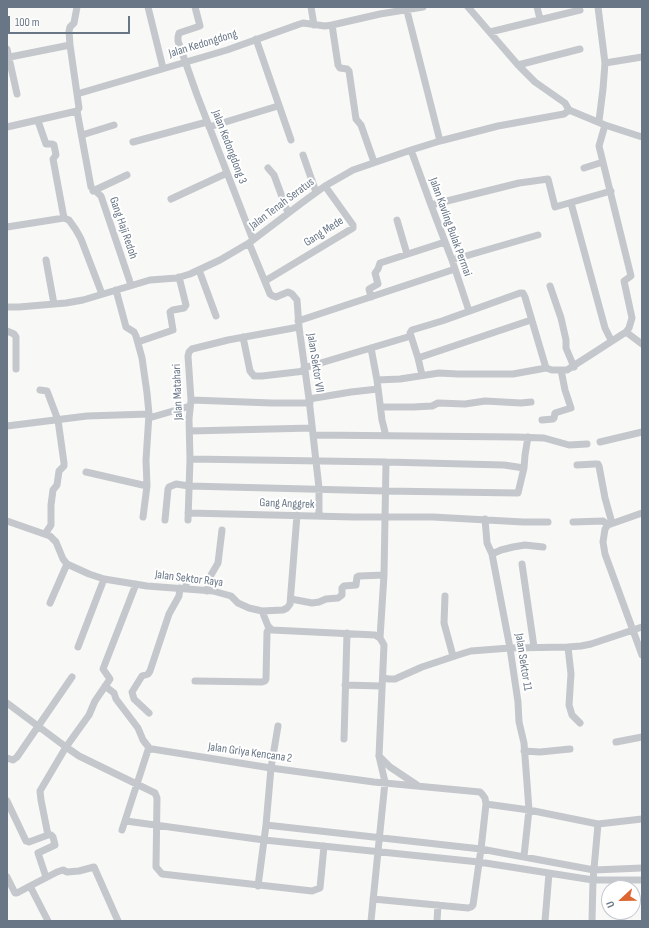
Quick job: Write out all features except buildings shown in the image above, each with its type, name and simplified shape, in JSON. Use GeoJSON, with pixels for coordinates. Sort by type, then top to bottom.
{"type":"FeatureCollection","features":[{"type":"Feature","properties":{"kind":"street"},"geometry":{"type":"LineString","coordinates":[[7,127],[77,111],[79,108],[69,28],[74,23],[77,7]]}},
{"type":"Feature","properties":{"kind":"street"},"geometry":{"type":"LineString","coordinates":[[148,7],[163,68]]}},
{"type":"Feature","properties":{"kind":"street","name":"Jalan Kedongdong 3"},"geometry":{"type":"LineString","coordinates":[[195,7],[200,27],[179,33],[178,37],[185,62],[251,241]]}},
{"type":"Feature","properties":{"kind":"street"},"geometry":{"type":"LineString","coordinates":[[311,7],[314,24]]}},
{"type":"Feature","properties":{"kind":"street","name":"Jalan Kedongdong"},"geometry":{"type":"LineString","coordinates":[[77,94],[227,50],[303,23],[325,26],[380,14],[423,7]]}},
{"type":"Feature","properties":{"kind":"street"},"geometry":{"type":"LineString","coordinates":[[468,7],[518,65],[535,82],[565,103],[570,110],[642,137]]}},
{"type":"Feature","properties":{"kind":"street"},"geometry":{"type":"LineString","coordinates":[[537,7],[540,19]]}},
{"type":"Feature","properties":{"kind":"street"},"geometry":{"type":"LineString","coordinates":[[377,380],[400,379],[439,373],[513,374],[546,368],[552,370],[567,370],[574,367],[611,340],[626,332],[629,328],[632,318],[624,280],[630,276],[599,146],[602,123],[605,63],[598,7]]}},
{"type":"Feature","properties":{"kind":"street"},"geometry":{"type":"LineString","coordinates":[[406,10],[440,141]]}},
{"type":"Feature","properties":{"kind":"street"},"geometry":{"type":"LineString","coordinates":[[490,32],[580,10]]}},
{"type":"Feature","properties":{"kind":"street"},"geometry":{"type":"LineString","coordinates":[[332,25],[338,65],[340,68],[347,69],[349,71],[356,119],[361,125],[374,162]]}},
{"type":"Feature","properties":{"kind":"street"},"geometry":{"type":"LineString","coordinates":[[256,39],[291,140]]}},
{"type":"Feature","properties":{"kind":"street"},"geometry":{"type":"LineString","coordinates":[[10,57],[70,45]]}},
{"type":"Feature","properties":{"kind":"street"},"geometry":{"type":"LineString","coordinates":[[7,49],[17,94]]}},
{"type":"Feature","properties":{"kind":"street"},"geometry":{"type":"LineString","coordinates":[[518,65],[580,49]]}},
{"type":"Feature","properties":{"kind":"street"},"geometry":{"type":"LineString","coordinates":[[605,63],[642,57]]}},
{"type":"Feature","properties":{"kind":"street"},"geometry":{"type":"LineString","coordinates":[[133,142],[278,106]]}},
{"type":"Feature","properties":{"kind":"street","name":"Jalan Tenah Seratus"},"geometry":{"type":"LineString","coordinates":[[7,307],[54,304],[83,300],[150,280],[179,278],[220,260],[251,241],[316,192],[353,170],[440,141],[498,126],[564,114],[570,110]]}},
{"type":"Feature","properties":{"kind":"street","name":"Gang Haji Redoh"},"geometry":{"type":"LineString","coordinates":[[77,111],[91,187],[101,197],[131,286]]}},
{"type":"Feature","properties":{"kind":"street"},"geometry":{"type":"LineString","coordinates":[[38,121],[46,144],[52,144],[54,146],[56,155],[53,159],[64,218]]}},
{"type":"Feature","properties":{"kind":"street"},"geometry":{"type":"LineString","coordinates":[[82,135],[114,125]]}},
{"type":"Feature","properties":{"kind":"street","name":"Jalan Kavling Bulak Permai"},"geometry":{"type":"LineString","coordinates":[[411,150],[430,205],[452,260],[469,311]]}},
{"type":"Feature","properties":{"kind":"street"},"geometry":{"type":"LineString","coordinates":[[303,155],[316,192]]}},
{"type":"Feature","properties":{"kind":"street"},"geometry":{"type":"LineString","coordinates":[[584,168],[603,162]]}},
{"type":"Feature","properties":{"kind":"street"},"geometry":{"type":"LineString","coordinates":[[268,168],[274,175],[288,213]]}},
{"type":"Feature","properties":{"kind":"street"},"geometry":{"type":"LineString","coordinates":[[171,199],[227,173]]}},
{"type":"Feature","properties":{"kind":"street"},"geometry":{"type":"LineString","coordinates":[[93,190],[127,175]]}},
{"type":"Feature","properties":{"kind":"street"},"geometry":{"type":"LineString","coordinates":[[430,205],[519,183],[548,179],[555,207],[610,190]]}},
{"type":"Feature","properties":{"kind":"street","name":"Gang Mede"},"geometry":{"type":"LineString","coordinates":[[265,281],[353,228],[353,225],[325,186]]}},
{"type":"Feature","properties":{"kind":"street"},"geometry":{"type":"LineString","coordinates":[[571,203],[605,328],[611,340]]}},
{"type":"Feature","properties":{"kind":"street"},"geometry":{"type":"LineString","coordinates":[[7,227],[64,218],[69,220],[76,230],[102,294]]}},
{"type":"Feature","properties":{"kind":"street"},"geometry":{"type":"LineString","coordinates":[[398,220],[407,254]]}},
{"type":"Feature","properties":{"kind":"street"},"geometry":{"type":"LineString","coordinates":[[452,260],[538,235]]}},
{"type":"Feature","properties":{"kind":"street","name":"Jalan Sektor VII"},"geometry":{"type":"LineString","coordinates":[[251,241],[270,294],[276,297],[288,292],[295,297],[296,300],[304,369],[310,401],[315,461],[319,488],[319,516]]}},
{"type":"Feature","properties":{"kind":"street"},"geometry":{"type":"LineString","coordinates":[[371,297],[369,289],[378,284],[375,273],[380,263],[445,242]]}},
{"type":"Feature","properties":{"kind":"street"},"geometry":{"type":"LineString","coordinates":[[46,260],[54,304]]}},
{"type":"Feature","properties":{"kind":"street","name":"Jalan Matahari"},"geometry":{"type":"LineString","coordinates":[[188,516],[190,403],[188,356],[190,350],[298,324],[371,297],[455,269]]}},
{"type":"Feature","properties":{"kind":"street"},"geometry":{"type":"LineString","coordinates":[[199,270],[216,316]]}},
{"type":"Feature","properties":{"kind":"street"},"geometry":{"type":"LineString","coordinates":[[138,342],[173,330],[170,312],[184,308],[186,305],[179,278]]}},
{"type":"Feature","properties":{"kind":"street"},"geometry":{"type":"LineString","coordinates":[[550,286],[561,318],[566,340],[566,348],[574,367]]}},
{"type":"Feature","properties":{"kind":"street"},"geometry":{"type":"LineString","coordinates":[[116,290],[126,327],[136,334],[145,374],[149,416],[146,460],[147,486],[143,517]]}},
{"type":"Feature","properties":{"kind":"street"},"geometry":{"type":"LineString","coordinates":[[422,375],[410,333],[415,329],[520,293],[523,294],[546,368]]}},
{"type":"Feature","properties":{"kind":"street"},"geometry":{"type":"LineString","coordinates":[[418,358],[531,320]]}},
{"type":"Feature","properties":{"kind":"street"},"geometry":{"type":"LineString","coordinates":[[7,332],[14,334],[16,337],[16,370]]}},
{"type":"Feature","properties":{"kind":"street"},"geometry":{"type":"LineString","coordinates":[[626,332],[642,344]]}},
{"type":"Feature","properties":{"kind":"street"},"geometry":{"type":"LineString","coordinates":[[244,337],[250,371],[254,376],[262,376],[304,369],[411,336]]}},
{"type":"Feature","properties":{"kind":"street"},"geometry":{"type":"LineString","coordinates":[[371,348],[386,436]]}},
{"type":"Feature","properties":{"kind":"street"},"geometry":{"type":"LineString","coordinates":[[542,420],[553,419],[555,413],[571,408],[563,385],[560,370]]}},
{"type":"Feature","properties":{"kind":"street"},"geometry":{"type":"LineString","coordinates":[[7,426],[87,416],[149,416],[190,403],[272,403],[310,401],[351,392],[378,389]]}},
{"type":"Feature","properties":{"kind":"street"},"geometry":{"type":"LineString","coordinates":[[40,390],[47,391],[58,420],[64,466],[59,471],[57,485],[53,490],[51,525],[45,534]]}},
{"type":"Feature","properties":{"kind":"street"},"geometry":{"type":"LineString","coordinates":[[381,407],[432,406],[438,403],[465,404],[485,401],[521,404],[531,402]]}},
{"type":"Feature","properties":{"kind":"street"},"geometry":{"type":"LineString","coordinates":[[190,431],[313,432],[386,436],[544,438],[569,445],[587,444]]}},
{"type":"Feature","properties":{"kind":"street"},"geometry":{"type":"LineString","coordinates":[[600,442],[642,432]]}},
{"type":"Feature","properties":{"kind":"street"},"geometry":{"type":"LineString","coordinates":[[165,520],[169,487],[176,484],[189,486],[515,493],[520,490],[528,438]]}},
{"type":"Feature","properties":{"kind":"street"},"geometry":{"type":"LineString","coordinates":[[190,459],[386,462],[524,468]]}},
{"type":"Feature","properties":{"kind":"street"},"geometry":{"type":"LineString","coordinates":[[380,638],[384,575],[386,462]]}},
{"type":"Feature","properties":{"kind":"street"},"geometry":{"type":"LineString","coordinates":[[577,465],[598,464],[610,524]]}},
{"type":"Feature","properties":{"kind":"street"},"geometry":{"type":"LineString","coordinates":[[86,472],[147,486]]}},
{"type":"Feature","properties":{"kind":"street"},"geometry":{"type":"LineString","coordinates":[[642,513],[610,524],[605,528],[603,542],[605,554],[642,655]]}},
{"type":"Feature","properties":{"kind":"street"},"geometry":{"type":"LineString","coordinates":[[297,515],[291,599],[312,603],[326,599],[338,598],[342,595],[342,588],[344,586],[356,585],[357,577],[359,576],[384,575]]}},
{"type":"Feature","properties":{"kind":"street","name":"Gang Anggrek"},"geometry":{"type":"LineString","coordinates":[[188,516],[433,516],[523,522],[548,522]]}},
{"type":"Feature","properties":{"kind":"street","name":"Jalan Sektor 11"},"geometry":{"type":"LineString","coordinates":[[484,519],[487,543],[492,554],[510,648],[519,708],[519,722],[524,743],[529,810]]}},
{"type":"Feature","properties":{"kind":"street"},"geometry":{"type":"LineString","coordinates":[[7,521],[45,534],[56,542],[63,559],[67,564],[50,602]]}},
{"type":"Feature","properties":{"kind":"street"},"geometry":{"type":"LineString","coordinates":[[573,522],[603,521],[610,524]]}},
{"type":"Feature","properties":{"kind":"street"},"geometry":{"type":"LineString","coordinates":[[207,591],[211,574],[218,563],[222,530]]}},
{"type":"Feature","properties":{"kind":"street"},"geometry":{"type":"LineString","coordinates":[[492,554],[501,550],[525,545],[543,546]]}},
{"type":"Feature","properties":{"kind":"street","name":"Jalan Sektor Raya"},"geometry":{"type":"LineString","coordinates":[[67,564],[73,568],[104,579],[136,584],[207,591],[231,596],[238,603],[249,608],[262,611],[283,610],[288,608],[291,599]]}},
{"type":"Feature","properties":{"kind":"street"},"geometry":{"type":"LineString","coordinates":[[522,564],[534,647]]}},
{"type":"Feature","properties":{"kind":"street"},"geometry":{"type":"LineString","coordinates":[[149,713],[134,699],[132,692],[140,678],[150,671],[168,614],[183,588],[186,578]]}},
{"type":"Feature","properties":{"kind":"street"},"geometry":{"type":"LineString","coordinates":[[78,646],[104,579]]}},
{"type":"Feature","properties":{"kind":"street"},"geometry":{"type":"LineString","coordinates":[[46,877],[38,853],[55,845],[51,835],[48,835],[40,791],[66,747],[89,715],[95,701],[110,678],[103,669],[136,584]]}},
{"type":"Feature","properties":{"kind":"street"},"geometry":{"type":"LineString","coordinates":[[445,596],[444,623],[453,656]]}},
{"type":"Feature","properties":{"kind":"street"},"geometry":{"type":"LineString","coordinates":[[195,681],[265,681],[267,632],[269,628],[262,611]]}},
{"type":"Feature","properties":{"kind":"street"},"geometry":{"type":"LineString","coordinates":[[383,677],[395,679],[453,656],[481,650],[568,647],[591,644],[642,627]]}},
{"type":"Feature","properties":{"kind":"street"},"geometry":{"type":"LineString","coordinates":[[269,628],[375,635],[380,638],[384,645],[379,756],[385,782],[378,837],[371,921]]}},
{"type":"Feature","properties":{"kind":"street"},"geometry":{"type":"LineString","coordinates":[[344,739],[347,633]]}},
{"type":"Feature","properties":{"kind":"street"},"geometry":{"type":"LineString","coordinates":[[568,647],[570,674],[568,705],[572,715],[580,723]]}},
{"type":"Feature","properties":{"kind":"street"},"geometry":{"type":"LineString","coordinates":[[7,758],[13,760],[17,757],[72,677]]}},
{"type":"Feature","properties":{"kind":"street"},"geometry":{"type":"LineString","coordinates":[[345,685],[381,686]]}},
{"type":"Feature","properties":{"kind":"street"},"geometry":{"type":"LineString","coordinates":[[106,686],[114,693],[116,699],[138,728],[143,740],[150,749],[122,830]]}},
{"type":"Feature","properties":{"kind":"street"},"geometry":{"type":"LineString","coordinates":[[7,703],[80,756],[151,790],[157,795],[156,867],[162,874],[312,891],[320,888],[324,846]]}},
{"type":"Feature","properties":{"kind":"street"},"geometry":{"type":"LineString","coordinates":[[258,886],[266,825],[271,768],[278,726]]}},
{"type":"Feature","properties":{"kind":"street"},"geometry":{"type":"LineString","coordinates":[[616,742],[642,737]]}},
{"type":"Feature","properties":{"kind":"street","name":"Jalan Griya Kencana 2"},"geometry":{"type":"LineString","coordinates":[[150,749],[271,768],[480,792],[484,796],[486,804]]}},
{"type":"Feature","properties":{"kind":"street"},"geometry":{"type":"LineString","coordinates":[[524,751],[540,752],[570,749]]}},
{"type":"Feature","properties":{"kind":"street","name":"Jalan Griya Kencana 2"},"geometry":{"type":"LineString","coordinates":[[379,756],[390,767],[419,786]]}},
{"type":"Feature","properties":{"kind":"street"},"geometry":{"type":"LineString","coordinates":[[7,801],[26,841],[29,842],[48,835]]}},
{"type":"Feature","properties":{"kind":"street"},"geometry":{"type":"LineString","coordinates":[[373,899],[471,907],[473,905],[482,849],[486,804],[529,810],[598,824],[642,819]]}},
{"type":"Feature","properties":{"kind":"street"},"geometry":{"type":"LineString","coordinates":[[524,856],[529,810]]}},
{"type":"Feature","properties":{"kind":"street"},"geometry":{"type":"LineString","coordinates":[[126,821],[264,840],[479,862],[593,880],[642,880]]}},
{"type":"Feature","properties":{"kind":"street"},"geometry":{"type":"LineString","coordinates":[[592,921],[593,880],[598,824]]}},
{"type":"Feature","properties":{"kind":"street"},"geometry":{"type":"LineString","coordinates":[[266,825],[482,849],[594,870],[642,868]]}},
{"type":"Feature","properties":{"kind":"street"},"geometry":{"type":"LineString","coordinates":[[7,877],[17,893],[62,870],[67,872],[79,871],[94,867],[118,921]]}},
{"type":"Feature","properties":{"kind":"street"},"geometry":{"type":"LineString","coordinates":[[545,921],[549,873]]}},
{"type":"Feature","properties":{"kind":"street"},"geometry":{"type":"LineString","coordinates":[[30,886],[48,921]]}},
{"type":"Feature","properties":{"kind":"street"},"geometry":{"type":"LineString","coordinates":[[437,921],[438,905]]}}]}
